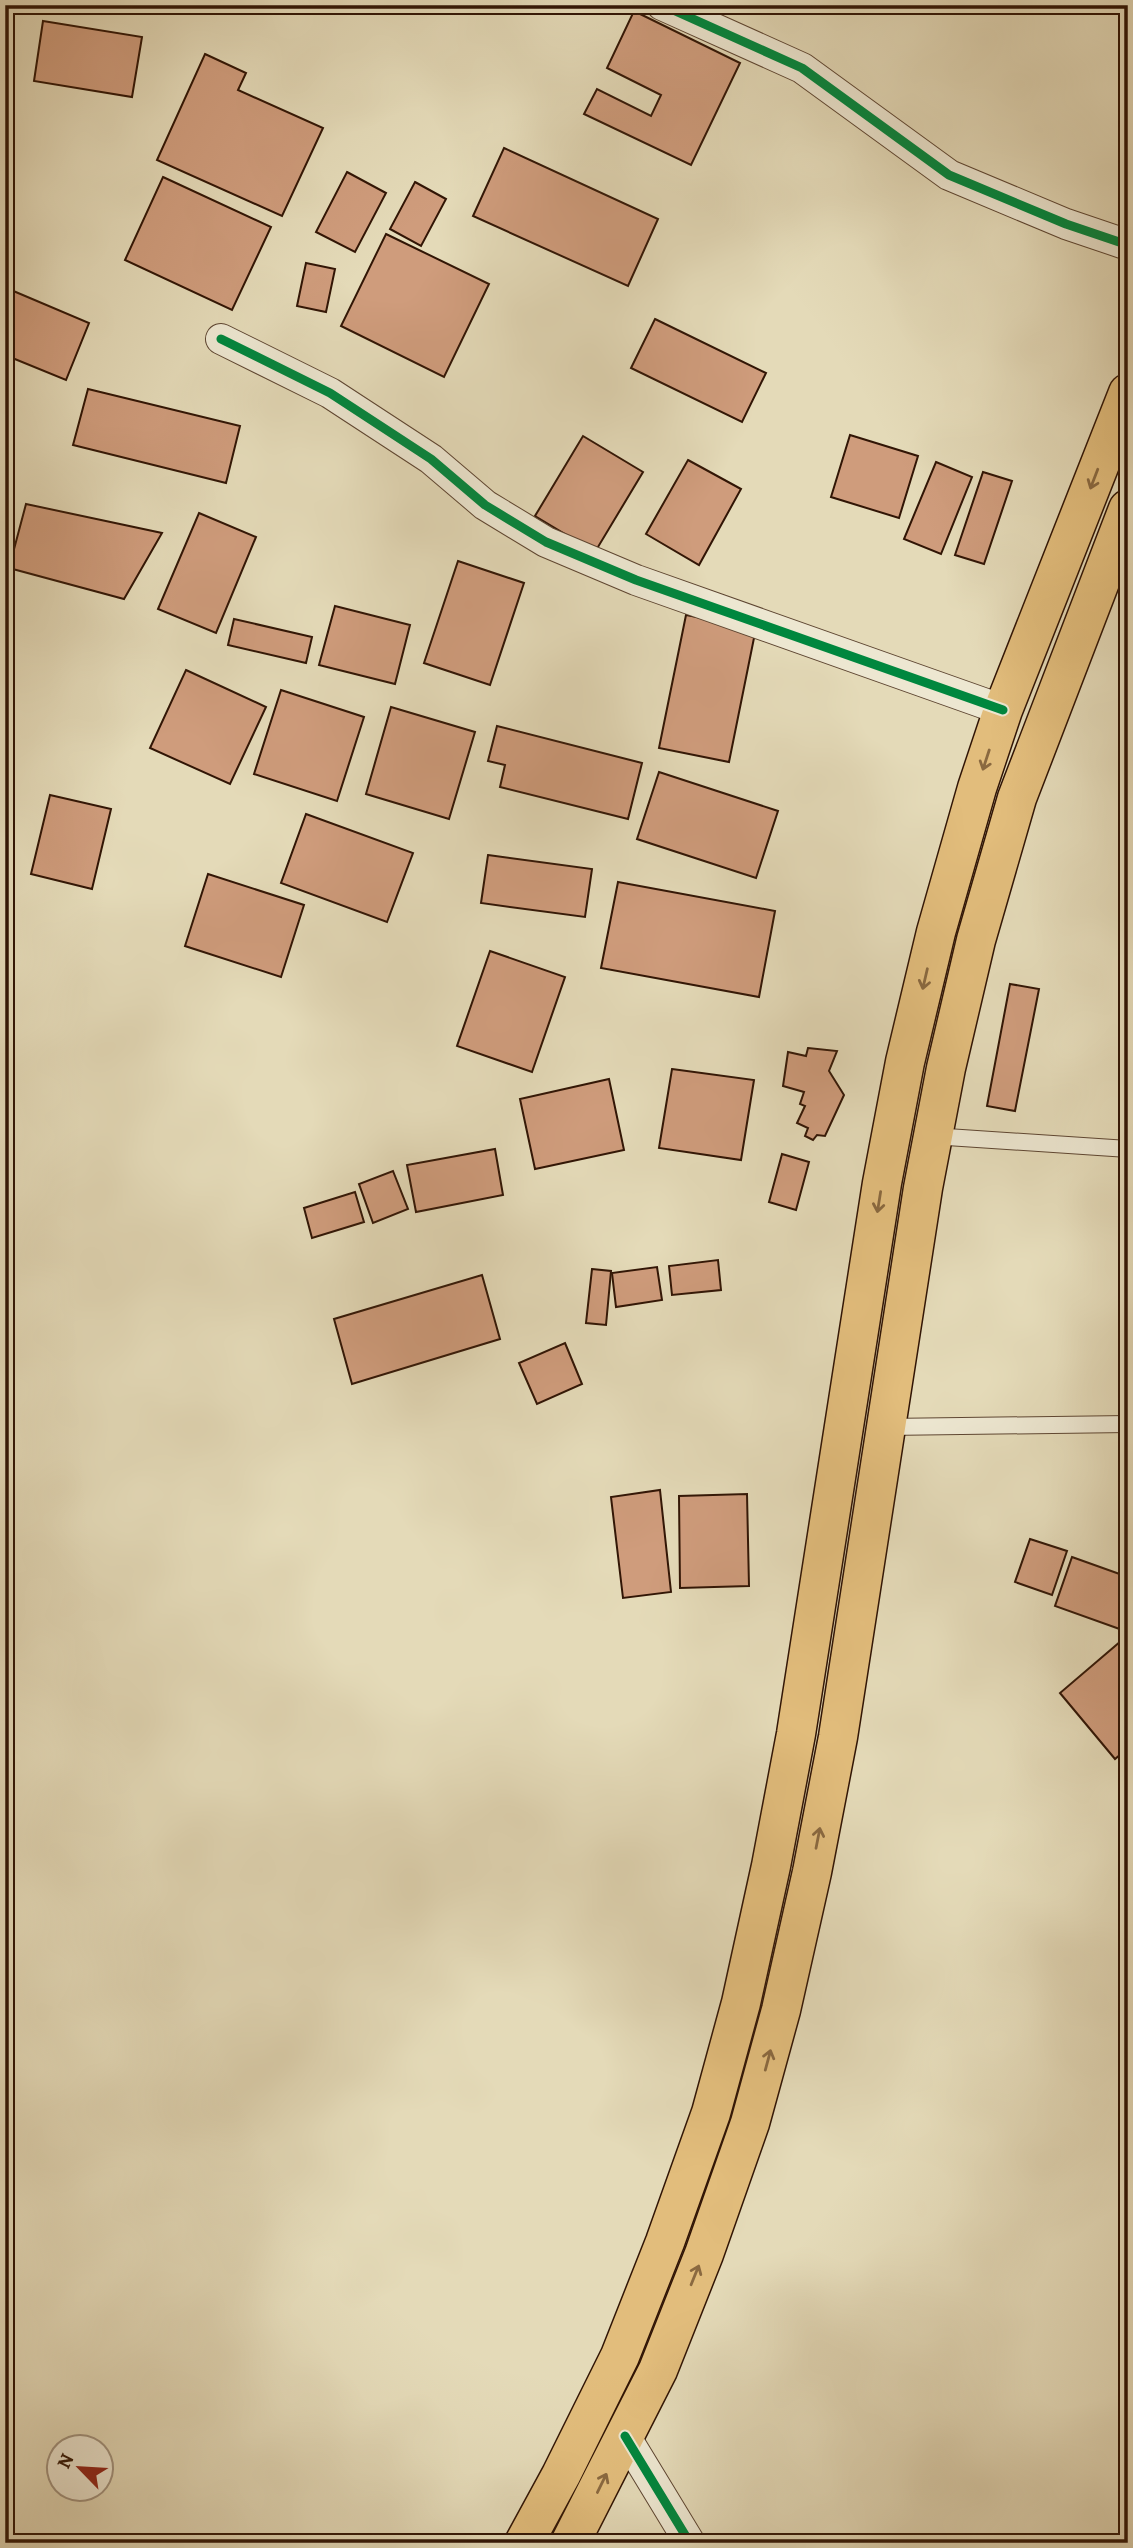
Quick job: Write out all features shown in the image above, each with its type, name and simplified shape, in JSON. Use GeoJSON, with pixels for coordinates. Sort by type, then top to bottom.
{"type":"FeatureCollection","features":[{"type":"Feature","properties":{"kind":"main road"},"geometry":{"type":"LineString","coordinates":[[524,2543],[620,2356],[665,2242],[711,2113],[741,2003],[771,1866],[796,1734],[882,1184],[905,1062],[936,932],[977,788],[1003,710],[1128,393]]}},
{"type":"Feature","properties":{"kind":"main road"},"geometry":{"type":"LineString","coordinates":[[570,2543],[658,2370],[704,2254],[750,2123],[781,2010],[838,1737],[932,1136],[976,940],[1017,798],[1128,509]]}},
{"type":"Feature","properties":{"kind":"street"},"geometry":{"type":"LineString","coordinates":[[662,5],[802,68],[949,175],[1066,224],[1128,245]]}},
{"type":"Feature","properties":{"kind":"street"},"geometry":{"type":"LineString","coordinates":[[221,339],[330,393],[431,459],[485,505],[546,542],[636,580],[1003,710]]}},
{"type":"Feature","properties":{"kind":"street"},"geometry":{"type":"LineString","coordinates":[[625,2436],[690,2543]]}},
{"type":"Feature","properties":{"kind":"lane"},"geometry":{"type":"LineString","coordinates":[[932,1136],[1128,1149]]}},
{"type":"Feature","properties":{"kind":"lane"},"geometry":{"type":"LineString","coordinates":[[886,1427],[1128,1424]]}},
{"type":"Feature","properties":{"kind":"building"},"geometry":{"type":"Polygon","coordinates":[[[634,11],[740,63],[691,165],[584,114],[597,89],[651,116],[661,95],[607,68],[634,11]]]}},
{"type":"Feature","properties":{"kind":"building"},"geometry":{"type":"Polygon","coordinates":[[[43,21],[142,37],[132,97],[34,81],[43,21]]]}},
{"type":"Feature","properties":{"kind":"building"},"geometry":{"type":"Polygon","coordinates":[[[205,54],[246,73],[238,90],[323,128],[282,216],[157,160],[205,54]]]}},
{"type":"Feature","properties":{"kind":"building"},"geometry":{"type":"Polygon","coordinates":[[[504,148],[658,219],[628,286],[473,216],[504,148]]]}},
{"type":"Feature","properties":{"kind":"building"},"geometry":{"type":"Polygon","coordinates":[[[347,172],[386,193],[355,252],[316,232],[347,172]]]}},
{"type":"Feature","properties":{"kind":"building"},"geometry":{"type":"Polygon","coordinates":[[[163,177],[271,227],[232,310],[125,260],[163,177]]]}},
{"type":"Feature","properties":{"kind":"building"},"geometry":{"type":"Polygon","coordinates":[[[415,182],[446,199],[421,246],[390,229],[415,182]]]}},
{"type":"Feature","properties":{"kind":"building"},"geometry":{"type":"Polygon","coordinates":[[[386,234],[489,284],[444,377],[341,326],[386,234]]]}},
{"type":"Feature","properties":{"kind":"building"},"geometry":{"type":"Polygon","coordinates":[[[306,263],[335,269],[326,312],[297,306],[306,263]]]}},
{"type":"Feature","properties":{"kind":"building"},"geometry":{"type":"Polygon","coordinates":[[[11,290],[89,323],[66,380],[5,355],[5,304],[11,290]]]}},
{"type":"Feature","properties":{"kind":"building"},"geometry":{"type":"Polygon","coordinates":[[[655,319],[766,373],[742,422],[631,368],[655,319]]]}},
{"type":"Feature","properties":{"kind":"building"},"geometry":{"type":"Polygon","coordinates":[[[88,389],[240,426],[226,483],[73,445],[88,389]]]}},
{"type":"Feature","properties":{"kind":"building"},"geometry":{"type":"Polygon","coordinates":[[[850,435],[918,456],[899,518],[831,497],[850,435]]]}},
{"type":"Feature","properties":{"kind":"building"},"geometry":{"type":"Polygon","coordinates":[[[583,436],[643,472],[595,552],[535,516],[583,436]]]}},
{"type":"Feature","properties":{"kind":"building"},"geometry":{"type":"Polygon","coordinates":[[[688,460],[741,489],[699,565],[646,534],[688,460]]]}},
{"type":"Feature","properties":{"kind":"building"},"geometry":{"type":"Polygon","coordinates":[[[936,462],[972,477],[941,554],[904,539],[936,462]]]}},
{"type":"Feature","properties":{"kind":"building"},"geometry":{"type":"Polygon","coordinates":[[[983,472],[1012,481],[984,564],[955,555],[983,472]]]}},
{"type":"Feature","properties":{"kind":"building"},"geometry":{"type":"Polygon","coordinates":[[[26,504],[162,533],[124,599],[9,568],[26,504]]]}},
{"type":"Feature","properties":{"kind":"building"},"geometry":{"type":"Polygon","coordinates":[[[199,513],[256,537],[216,633],[158,609],[199,513]]]}},
{"type":"Feature","properties":{"kind":"building"},"geometry":{"type":"Polygon","coordinates":[[[458,561],[524,583],[490,685],[424,663],[458,561]]]}},
{"type":"Feature","properties":{"kind":"building"},"geometry":{"type":"Polygon","coordinates":[[[335,606],[410,625],[395,684],[319,665],[335,606]]]}},
{"type":"Feature","properties":{"kind":"building"},"geometry":{"type":"Polygon","coordinates":[[[686,615],[756,628],[729,762],[659,748],[686,615]]]}},
{"type":"Feature","properties":{"kind":"building"},"geometry":{"type":"Polygon","coordinates":[[[234,619],[312,637],[306,663],[228,645],[234,619]]]}},
{"type":"Feature","properties":{"kind":"building"},"geometry":{"type":"Polygon","coordinates":[[[186,670],[266,707],[230,784],[150,748],[186,670]]]}},
{"type":"Feature","properties":{"kind":"building"},"geometry":{"type":"Polygon","coordinates":[[[281,690],[364,717],[337,801],[254,774],[281,690]]]}},
{"type":"Feature","properties":{"kind":"building"},"geometry":{"type":"Polygon","coordinates":[[[391,707],[475,732],[449,819],[366,794],[391,707]]]}},
{"type":"Feature","properties":{"kind":"building"},"geometry":{"type":"Polygon","coordinates":[[[497,726],[642,763],[628,819],[500,787],[505,765],[488,761],[497,726]]]}},
{"type":"Feature","properties":{"kind":"building"},"geometry":{"type":"Polygon","coordinates":[[[659,772],[778,811],[756,878],[637,839],[659,772]]]}},
{"type":"Feature","properties":{"kind":"building"},"geometry":{"type":"Polygon","coordinates":[[[50,795],[111,809],[92,889],[31,874],[50,795]]]}},
{"type":"Feature","properties":{"kind":"building"},"geometry":{"type":"Polygon","coordinates":[[[306,814],[413,853],[387,922],[281,883],[306,814]]]}},
{"type":"Feature","properties":{"kind":"building"},"geometry":{"type":"Polygon","coordinates":[[[488,855],[592,869],[585,917],[481,903],[488,855]]]}},
{"type":"Feature","properties":{"kind":"building"},"geometry":{"type":"Polygon","coordinates":[[[208,874],[304,905],[281,977],[185,946],[208,874]]]}},
{"type":"Feature","properties":{"kind":"building"},"geometry":{"type":"Polygon","coordinates":[[[618,882],[775,911],[759,997],[601,968],[618,882]]]}},
{"type":"Feature","properties":{"kind":"building"},"geometry":{"type":"Polygon","coordinates":[[[490,951],[565,977],[532,1072],[457,1046],[490,951]]]}},
{"type":"Feature","properties":{"kind":"building"},"geometry":{"type":"Polygon","coordinates":[[[1010,984],[1039,989],[1015,1111],[987,1106],[1010,984]]]}},
{"type":"Feature","properties":{"kind":"building"},"geometry":{"type":"Polygon","coordinates":[[[808,1048],[837,1051],[829,1071],[844,1095],[825,1136],[817,1135],[813,1140],[805,1136],[808,1128],[797,1123],[805,1106],[800,1104],[804,1092],[783,1086],[788,1052],[806,1056],[808,1048]]]}},
{"type":"Feature","properties":{"kind":"building"},"geometry":{"type":"Polygon","coordinates":[[[672,1069],[754,1080],[741,1160],[659,1148],[672,1069]]]}},
{"type":"Feature","properties":{"kind":"building"},"geometry":{"type":"Polygon","coordinates":[[[609,1079],[624,1150],[535,1169],[520,1099],[609,1079]]]}},
{"type":"Feature","properties":{"kind":"building"},"geometry":{"type":"Polygon","coordinates":[[[495,1149],[503,1195],[416,1212],[407,1165],[495,1149]]]}},
{"type":"Feature","properties":{"kind":"building"},"geometry":{"type":"Polygon","coordinates":[[[782,1154],[809,1162],[796,1210],[769,1202],[782,1154]]]}},
{"type":"Feature","properties":{"kind":"building"},"geometry":{"type":"Polygon","coordinates":[[[393,1171],[408,1209],[373,1223],[359,1184],[393,1171]]]}},
{"type":"Feature","properties":{"kind":"building"},"geometry":{"type":"Polygon","coordinates":[[[355,1192],[364,1222],[312,1238],[304,1208],[355,1192]]]}},
{"type":"Feature","properties":{"kind":"building"},"geometry":{"type":"Polygon","coordinates":[[[718,1260],[721,1290],[672,1295],[669,1266],[718,1260]]]}},
{"type":"Feature","properties":{"kind":"building"},"geometry":{"type":"Polygon","coordinates":[[[657,1267],[662,1300],[616,1307],[612,1273],[657,1267]]]}},
{"type":"Feature","properties":{"kind":"building"},"geometry":{"type":"Polygon","coordinates":[[[592,1269],[611,1271],[606,1325],[586,1323],[592,1269]]]}},
{"type":"Feature","properties":{"kind":"building"},"geometry":{"type":"Polygon","coordinates":[[[482,1275],[500,1339],[352,1384],[334,1319],[482,1275]]]}},
{"type":"Feature","properties":{"kind":"building"},"geometry":{"type":"Polygon","coordinates":[[[565,1343],[582,1384],[537,1404],[519,1363],[565,1343]]]}},
{"type":"Feature","properties":{"kind":"building"},"geometry":{"type":"Polygon","coordinates":[[[660,1490],[671,1592],[623,1598],[611,1497],[660,1490]]]}},
{"type":"Feature","properties":{"kind":"building"},"geometry":{"type":"Polygon","coordinates":[[[747,1494],[749,1586],[680,1588],[679,1496],[747,1494]]]}},
{"type":"Feature","properties":{"kind":"building"},"geometry":{"type":"Polygon","coordinates":[[[1030,1539],[1067,1551],[1052,1595],[1015,1582],[1030,1539]]]}},
{"type":"Feature","properties":{"kind":"building"},"geometry":{"type":"Polygon","coordinates":[[[1072,1557],[1128,1577],[1128,1632],[1055,1606],[1072,1557]]]}},
{"type":"Feature","properties":{"kind":"building"},"geometry":{"type":"Polygon","coordinates":[[[1121,1641],[1128,1650],[1128,1748],[1115,1759],[1060,1693],[1121,1641]]]}},
{"type":"Feature","properties":{"kind":"cycle path"},"geometry":{"type":"LineString","coordinates":[[662,5],[802,68],[949,175],[1066,224],[1128,245]]}},
{"type":"Feature","properties":{"kind":"cycle path"},"geometry":{"type":"LineString","coordinates":[[221,339],[330,393],[431,459],[485,505],[546,542],[636,580],[1003,710]]}},
{"type":"Feature","properties":{"kind":"cycle path"},"geometry":{"type":"LineString","coordinates":[[625,2436],[690,2543]]}}]}
